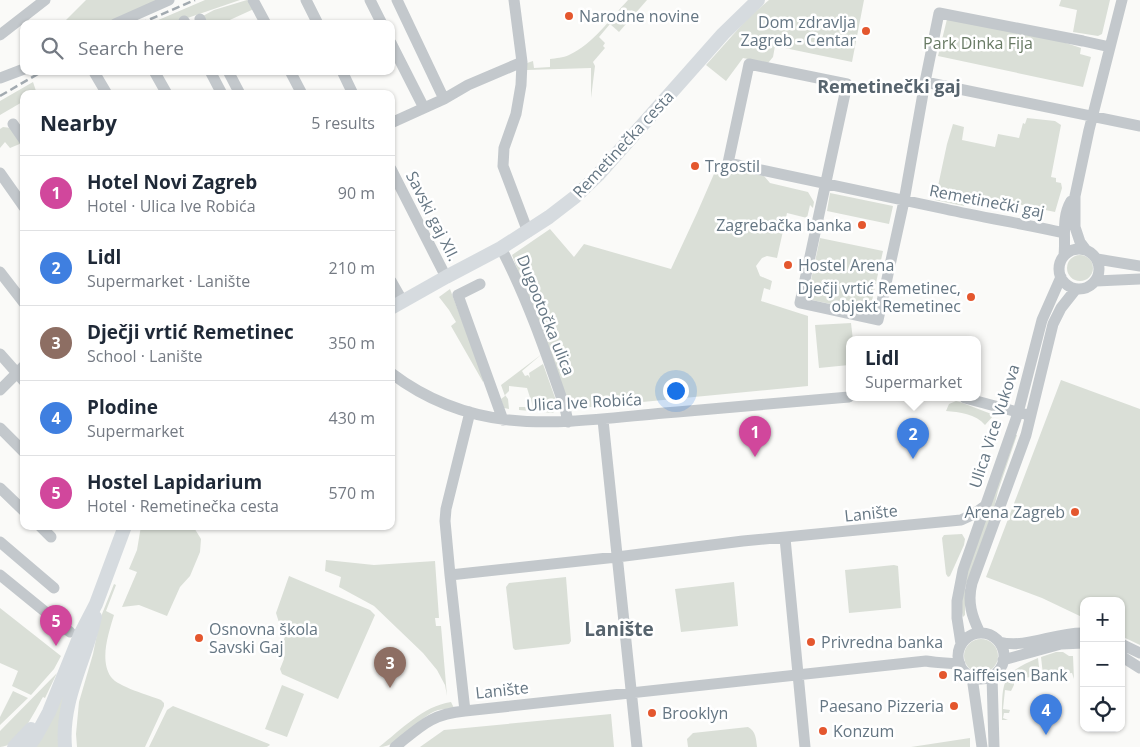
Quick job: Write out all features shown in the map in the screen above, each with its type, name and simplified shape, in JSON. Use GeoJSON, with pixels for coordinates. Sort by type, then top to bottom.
{"type":"FeatureCollection","features":[{"type":"Feature","properties":{"kind":"main road","name":"Remetinečka cesta"},"geometry":{"type":"LineString","coordinates":[[397,305],[528,232],[575,197],[598,175],[723,34],[758,0]]}},
{"type":"Feature","properties":{"kind":"main road"},"geometry":{"type":"LineString","coordinates":[[28,747],[43,725],[81,633],[96,604],[124,530]]}},
{"type":"Feature","properties":{"kind":"main road"},"geometry":{"type":"LineString","coordinates":[[65,747],[66,710],[93,625],[96,604]]}},
{"type":"Feature","properties":{"kind":"main road"},"geometry":{"type":"LineString","coordinates":[[74,747],[74,716],[82,676],[84,654]]}},
{"type":"Feature","properties":{"kind":"main road"},"geometry":{"type":"LineString","coordinates":[[14,747],[38,721],[64,675]]}},
{"type":"Feature","properties":{"kind":"street"},"geometry":{"type":"LineString","coordinates":[[4,32],[45,0]]}},
{"type":"Feature","properties":{"kind":"street"},"geometry":{"type":"LineString","coordinates":[[124,20],[169,0]]}},
{"type":"Feature","properties":{"kind":"street"},"geometry":{"type":"LineString","coordinates":[[253,0],[264,20]]}},
{"type":"Feature","properties":{"kind":"street"},"geometry":{"type":"LineString","coordinates":[[306,0],[316,20]]}},
{"type":"Feature","properties":{"kind":"street"},"geometry":{"type":"LineString","coordinates":[[370,0],[380,20]]}},
{"type":"Feature","properties":{"kind":"street"},"geometry":{"type":"LineString","coordinates":[[397,0],[444,99]]}},
{"type":"Feature","properties":{"kind":"street"},"geometry":{"type":"LineString","coordinates":[[514,0],[522,62],[519,103],[503,157],[503,166],[528,232]]}},
{"type":"Feature","properties":{"kind":"street","name":"Remetinečki gaj"},"geometry":{"type":"LineString","coordinates":[[1086,250],[1080,242],[1075,226],[1075,196],[1092,116],[1122,0]]}},
{"type":"Feature","properties":{"kind":"street","name":"Remetinečki gaj"},"geometry":{"type":"LineString","coordinates":[[1064,233],[904,200],[824,184],[728,163],[749,64],[847,84],[824,184],[800,303],[878,320],[904,200],[924,82],[939,13],[1110,48]]}},
{"type":"Feature","properties":{"kind":"street"},"geometry":{"type":"LineString","coordinates":[[395,51],[424,108]]}},
{"type":"Feature","properties":{"kind":"street"},"geometry":{"type":"LineString","coordinates":[[395,121],[444,99],[468,85],[522,62]]}},
{"type":"Feature","properties":{"kind":"street"},"geometry":{"type":"LineString","coordinates":[[0,78],[20,70]]}},
{"type":"Feature","properties":{"kind":"street"},"geometry":{"type":"LineString","coordinates":[[96,75],[105,90]]}},
{"type":"Feature","properties":{"kind":"street"},"geometry":{"type":"LineString","coordinates":[[156,75],[165,90]]}},
{"type":"Feature","properties":{"kind":"street"},"geometry":{"type":"LineString","coordinates":[[212,75],[220,90]]}},
{"type":"Feature","properties":{"kind":"street"},"geometry":{"type":"LineString","coordinates":[[230,75],[238,90]]}},
{"type":"Feature","properties":{"kind":"street"},"geometry":{"type":"LineString","coordinates":[[292,75],[300,90]]}},
{"type":"Feature","properties":{"kind":"street"},"geometry":{"type":"LineString","coordinates":[[344,75],[351,90]]}},
{"type":"Feature","properties":{"kind":"street"},"geometry":{"type":"LineString","coordinates":[[924,82],[1140,126]]}},
{"type":"Feature","properties":{"kind":"street"},"geometry":{"type":"LineString","coordinates":[[13,124],[20,134]]}},
{"type":"Feature","properties":{"kind":"street"},"geometry":{"type":"LineString","coordinates":[[0,173],[20,201]]}},
{"type":"Feature","properties":{"kind":"street","name":"Savski gaj XII."},"geometry":{"type":"LineString","coordinates":[[395,177],[446,277]]}},
{"type":"Feature","properties":{"kind":"street","name":"Remetinečki gaj"},"geometry":{"type":"LineString","coordinates":[[1064,256],[1064,225],[1068,208],[1075,196]]}},
{"type":"Feature","properties":{"kind":"street","name":"Dugootočka ulica"},"geometry":{"type":"LineString","coordinates":[[501,248],[518,281],[533,317],[565,408],[568,422]]}},
{"type":"Feature","properties":{"kind":"street"},"geometry":{"type":"LineString","coordinates":[[1140,266],[1097,259],[1086,250],[1074,250],[1064,256],[1059,266],[1061,277],[1070,287],[1076,289],[1087,288],[1096,281],[1140,279]]}},
{"type":"Feature","properties":{"kind":"street"},"geometry":{"type":"LineString","coordinates":[[1096,281],[1099,270],[1097,259]]}},
{"type":"Feature","properties":{"kind":"street"},"geometry":{"type":"LineString","coordinates":[[0,272],[20,298]]}},
{"type":"Feature","properties":{"kind":"street","name":"Ulica Vice Vukova"},"geometry":{"type":"LineString","coordinates":[[960,647],[957,618],[958,591],[973,541],[1018,413],[1042,320],[1061,277]]}},
{"type":"Feature","properties":{"kind":"street"},"geometry":{"type":"LineString","coordinates":[[480,284],[458,295],[503,420]]}},
{"type":"Feature","properties":{"kind":"street","name":"Ulica Vice Vukova"},"geometry":{"type":"LineString","coordinates":[[980,633],[971,612],[970,590],[1031,416],[1052,327],[1061,308],[1076,289]]}},
{"type":"Feature","properties":{"kind":"street"},"geometry":{"type":"LineString","coordinates":[[0,354],[20,372]]}},
{"type":"Feature","properties":{"kind":"street"},"geometry":{"type":"LineString","coordinates":[[0,390],[20,374]]}},
{"type":"Feature","properties":{"kind":"street","name":"Ulica Ive Robića"},"geometry":{"type":"LineString","coordinates":[[395,375],[429,396],[470,412],[503,420],[542,423],[603,420],[846,397]]}},
{"type":"Feature","properties":{"kind":"street"},"geometry":{"type":"LineString","coordinates":[[976,401],[1031,416]]}},
{"type":"Feature","properties":{"kind":"street","name":"Lanište"},"geometry":{"type":"LineString","coordinates":[[465,710],[446,540],[446,508],[470,412]]}},
{"type":"Feature","properties":{"kind":"street"},"geometry":{"type":"LineString","coordinates":[[603,420],[637,747]]}},
{"type":"Feature","properties":{"kind":"street"},"geometry":{"type":"LineString","coordinates":[[0,428],[20,448]]}},
{"type":"Feature","properties":{"kind":"street"},"geometry":{"type":"LineString","coordinates":[[0,488],[20,507]]}},
{"type":"Feature","properties":{"kind":"street","name":"Lanište"},"geometry":{"type":"LineString","coordinates":[[450,575],[961,520],[985,506]]}},
{"type":"Feature","properties":{"kind":"street"},"geometry":{"type":"LineString","coordinates":[[961,520],[970,530],[973,541]]}},
{"type":"Feature","properties":{"kind":"street"},"geometry":{"type":"LineString","coordinates":[[44,530],[51,537]]}},
{"type":"Feature","properties":{"kind":"street"},"geometry":{"type":"LineString","coordinates":[[785,538],[799,674],[804,747]]}},
{"type":"Feature","properties":{"kind":"street"},"geometry":{"type":"LineString","coordinates":[[0,542],[54,588]]}},
{"type":"Feature","properties":{"kind":"street"},"geometry":{"type":"LineString","coordinates":[[0,575],[70,632]]}},
{"type":"Feature","properties":{"kind":"street"},"geometry":{"type":"LineString","coordinates":[[980,633],[990,635],[999,642],[1003,649],[1003,660],[1001,667],[992,676],[979,679],[972,677],[964,671],[960,664],[960,647],[967,638],[980,633]]}},
{"type":"Feature","properties":{"kind":"street"},"geometry":{"type":"LineString","coordinates":[[999,642],[1022,643],[1066,634],[1080,633]]}},
{"type":"Feature","properties":{"kind":"street"},"geometry":{"type":"LineString","coordinates":[[1003,660],[1061,644],[1080,643]]}},
{"type":"Feature","properties":{"kind":"street"},"geometry":{"type":"LineString","coordinates":[[1125,646],[1140,653]]}},
{"type":"Feature","properties":{"kind":"street","name":"Lanište"},"geometry":{"type":"LineString","coordinates":[[926,661],[960,647]]}},
{"type":"Feature","properties":{"kind":"street"},"geometry":{"type":"LineString","coordinates":[[1125,659],[1140,668]]}},
{"type":"Feature","properties":{"kind":"street","name":"Lanište"},"geometry":{"type":"LineString","coordinates":[[395,747],[430,719],[465,710],[926,661],[960,664]]}},
{"type":"Feature","properties":{"kind":"street"},"geometry":{"type":"LineString","coordinates":[[992,676],[994,747]]}},
{"type":"Feature","properties":{"kind":"street"},"geometry":{"type":"LineString","coordinates":[[972,677],[982,747]]}},
{"type":"Feature","properties":{"kind":"green space"},"geometry":{"type":"Polygon","coordinates":[[[86,0],[162,0],[118,20],[66,20],[86,0]]]}},
{"type":"Feature","properties":{"kind":"green space"},"geometry":{"type":"Polygon","coordinates":[[[205,0],[240,0],[182,20],[158,20],[205,0]]]}},
{"type":"Feature","properties":{"kind":"green space"},"geometry":{"type":"Polygon","coordinates":[[[247,0],[256,8],[230,20],[203,20],[201,17],[214,10],[247,0]]]}},
{"type":"Feature","properties":{"kind":"green space"},"geometry":{"type":"Polygon","coordinates":[[[628,0],[647,0],[619,32],[610,24],[599,37],[605,43],[603,46],[605,48],[593,62],[595,66],[591,98],[591,68],[527,70],[527,63],[533,61],[534,68],[550,67],[550,59],[564,57],[578,50],[608,23],[628,0]]]}},
{"type":"Feature","properties":{"kind":"green space"},"geometry":{"type":"Polygon","coordinates":[[[769,0],[864,0],[852,62],[775,46],[773,57],[768,63],[743,58],[726,81],[706,65],[748,18],[769,0]]]}},
{"type":"Feature","properties":{"kind":"green space"},"geometry":{"type":"Polygon","coordinates":[[[1061,0],[1110,0],[1102,34],[1098,36],[1073,32],[1077,10],[1059,6],[1061,0]]]}},
{"type":"Feature","properties":{"kind":"green space","name":"Park Dinka Fija"},"geometry":{"type":"Polygon","coordinates":[[[948,15],[1060,41],[1081,48],[1080,54],[1091,57],[1083,87],[938,56],[948,15]]]}},
{"type":"Feature","properties":{"kind":"green space"},"geometry":{"type":"Polygon","coordinates":[[[33,82],[36,90],[20,90],[20,103],[0,115],[0,101],[33,82]]]}},
{"type":"Feature","properties":{"kind":"green space"},"geometry":{"type":"Polygon","coordinates":[[[1027,118],[1055,121],[1061,125],[1051,177],[1056,178],[1056,182],[1061,183],[1062,188],[1055,212],[970,194],[968,200],[965,200],[964,206],[935,200],[953,124],[964,127],[962,140],[995,147],[998,134],[1019,138],[1023,123],[1025,124],[1027,118]]]}},
{"type":"Feature","properties":{"kind":"green space"},"geometry":{"type":"Polygon","coordinates":[[[3,127],[11,128],[20,140],[20,144],[10,148],[5,142],[0,148],[0,129],[3,127]]]}},
{"type":"Feature","properties":{"kind":"green space"},"geometry":{"type":"Polygon","coordinates":[[[717,167],[764,176],[770,183],[808,192],[814,202],[813,208],[810,205],[807,218],[787,213],[777,258],[767,256],[762,258],[756,266],[760,276],[772,281],[770,290],[764,288],[761,301],[808,316],[808,386],[570,409],[512,255],[550,229],[574,257],[584,244],[671,269],[717,167]]]}},
{"type":"Feature","properties":{"kind":"green space"},"geometry":{"type":"Polygon","coordinates":[[[830,193],[893,206],[889,224],[827,211],[830,193]]]}},
{"type":"Feature","properties":{"kind":"green space"},"geometry":{"type":"Polygon","coordinates":[[[820,238],[883,251],[868,312],[807,299],[820,238]]]}},
{"type":"Feature","properties":{"kind":"green space"},"geometry":{"type":"Polygon","coordinates":[[[1080,255],[1090,258],[1093,268],[1090,278],[1080,281],[1070,278],[1067,268],[1070,258],[1080,255]]]}},
{"type":"Feature","properties":{"kind":"green space"},"geometry":{"type":"Polygon","coordinates":[[[450,289],[484,379],[483,382],[451,326],[456,322],[439,297],[450,289]]]}},
{"type":"Feature","properties":{"kind":"green space"},"geometry":{"type":"Polygon","coordinates":[[[851,323],[853,336],[846,336],[846,365],[819,368],[815,325],[851,323]]]}},
{"type":"Feature","properties":{"kind":"green space"},"geometry":{"type":"Polygon","coordinates":[[[542,354],[522,371],[525,376],[528,375],[530,378],[529,373],[543,364],[558,406],[553,413],[519,410],[519,407],[533,407],[527,388],[509,386],[509,391],[505,395],[508,399],[509,409],[504,408],[501,399],[505,396],[501,385],[542,354]]]}},
{"type":"Feature","properties":{"kind":"green space","name":"Arena Zagreb"},"geometry":{"type":"Polygon","coordinates":[[[1061,380],[1140,409],[1140,645],[1125,638],[1125,597],[1080,597],[1080,616],[1042,598],[986,577],[1061,380]]]}},
{"type":"Feature","properties":{"kind":"green space"},"geometry":{"type":"Polygon","coordinates":[[[956,401],[994,415],[985,425],[972,416],[946,411],[949,404],[956,401]]]}},
{"type":"Feature","properties":{"kind":"green space"},"geometry":{"type":"Polygon","coordinates":[[[1015,435],[1017,435],[994,508],[965,588],[965,615],[963,617],[961,608],[966,576],[1015,435]]]}},
{"type":"Feature","properties":{"kind":"green space"},"geometry":{"type":"Polygon","coordinates":[[[140,530],[195,530],[201,539],[200,552],[190,576],[180,587],[167,616],[139,605],[122,607],[137,572],[129,569],[137,550],[140,530]]]}},
{"type":"Feature","properties":{"kind":"green space"},"geometry":{"type":"Polygon","coordinates":[[[962,534],[965,539],[964,545],[948,577],[946,574],[942,538],[944,535],[962,534]]]}},
{"type":"Feature","properties":{"kind":"green space"},"geometry":{"type":"Polygon","coordinates":[[[326,560],[374,565],[435,561],[439,618],[435,618],[436,626],[441,626],[447,696],[445,685],[437,670],[423,653],[374,606],[339,587],[341,577],[325,571],[326,560]]]}},
{"type":"Feature","properties":{"kind":"green space"},"geometry":{"type":"Polygon","coordinates":[[[898,566],[901,608],[849,613],[845,570],[898,566]]]}},
{"type":"Feature","properties":{"kind":"green space"},"geometry":{"type":"Polygon","coordinates":[[[289,576],[370,610],[375,615],[338,699],[282,674],[280,669],[284,659],[280,650],[286,634],[282,632],[276,613],[289,576]]]}},
{"type":"Feature","properties":{"kind":"green space"},"geometry":{"type":"Polygon","coordinates":[[[566,577],[571,641],[569,644],[515,650],[513,648],[506,587],[509,583],[566,577]]]}},
{"type":"Feature","properties":{"kind":"green space"},"geometry":{"type":"Polygon","coordinates":[[[734,582],[738,626],[681,632],[675,589],[734,582]]]}},
{"type":"Feature","properties":{"kind":"green space"},"geometry":{"type":"Polygon","coordinates":[[[114,584],[116,585],[106,611],[114,615],[106,646],[107,670],[115,681],[161,700],[164,706],[145,747],[77,747],[76,734],[79,702],[93,654],[100,619],[114,584]]]}},
{"type":"Feature","properties":{"kind":"green space"},"geometry":{"type":"Polygon","coordinates":[[[0,608],[61,656],[54,669],[31,695],[12,686],[18,671],[0,663],[0,608]]]}},
{"type":"Feature","properties":{"kind":"green space"},"geometry":{"type":"Polygon","coordinates":[[[981,639],[993,644],[998,656],[993,668],[981,673],[969,668],[964,656],[969,644],[981,639]]]}},
{"type":"Feature","properties":{"kind":"green space"},"geometry":{"type":"Polygon","coordinates":[[[1056,652],[1063,652],[1073,656],[1074,679],[1072,673],[1043,675],[1041,657],[1056,652]]]}},
{"type":"Feature","properties":{"kind":"green space"},"geometry":{"type":"Polygon","coordinates":[[[77,657],[60,747],[34,747],[77,657]]]}},
{"type":"Feature","properties":{"kind":"green space"},"geometry":{"type":"Polygon","coordinates":[[[1038,658],[1040,676],[1014,679],[1011,691],[1005,690],[1003,709],[1010,710],[1009,713],[1004,713],[1003,718],[1008,720],[1002,720],[1002,696],[1006,680],[1017,669],[1038,658]]]}},
{"type":"Feature","properties":{"kind":"green space"},"geometry":{"type":"Polygon","coordinates":[[[57,673],[45,698],[43,697],[31,719],[19,735],[7,745],[0,747],[0,731],[57,673]]]}},
{"type":"Feature","properties":{"kind":"green space"},"geometry":{"type":"Polygon","coordinates":[[[282,685],[304,694],[287,737],[265,729],[282,685]]]}},
{"type":"Feature","properties":{"kind":"green space"},"geometry":{"type":"Polygon","coordinates":[[[13,691],[28,698],[0,725],[0,717],[13,691]]]}},
{"type":"Feature","properties":{"kind":"green space"},"geometry":{"type":"Polygon","coordinates":[[[451,702],[454,708],[438,710],[430,714],[395,742],[379,747],[404,726],[431,708],[451,702]]]}},
{"type":"Feature","properties":{"kind":"green space"},"geometry":{"type":"Polygon","coordinates":[[[173,706],[270,745],[267,747],[149,747],[167,710],[173,706]]]}},
{"type":"Feature","properties":{"kind":"green space"},"geometry":{"type":"Polygon","coordinates":[[[611,714],[614,747],[420,747],[444,730],[611,714]]]}},
{"type":"Feature","properties":{"kind":"green space"},"geometry":{"type":"Polygon","coordinates":[[[748,727],[754,733],[757,747],[688,747],[687,739],[693,733],[748,727]]]}},
{"type":"Feature","properties":{"kind":"green space"},"geometry":{"type":"Polygon","coordinates":[[[970,738],[970,747],[911,747],[970,738]]]}},
{"type":"Feature","properties":{"kind":"railway"},"geometry":{"type":"LineString","coordinates":[[148,20],[195,0]]}},
{"type":"Feature","properties":{"kind":"railway"},"geometry":{"type":"LineString","coordinates":[[0,96],[36,75]]}},
{"type":"Feature","properties":{"kind":"place","name":"Narodne novine"},"geometry":{"type":"Point","coordinates":[569,16]}},
{"type":"Feature","properties":{"kind":"place","name":"Dom zdravlja Zagreb - Centar"},"geometry":{"type":"Point","coordinates":[866,31]}},
{"type":"Feature","properties":{"kind":"place","name":"Trgostil"},"geometry":{"type":"Point","coordinates":[695,166]}},
{"type":"Feature","properties":{"kind":"place","name":"Zagrebačka banka"},"geometry":{"type":"Point","coordinates":[862,225]}},
{"type":"Feature","properties":{"kind":"place","name":"Hostel Arena"},"geometry":{"type":"Point","coordinates":[788,265]}},
{"type":"Feature","properties":{"kind":"place","name":"Dječji vrtić Remetinec, objekt Remetinec"},"geometry":{"type":"Point","coordinates":[971,297]}},
{"type":"Feature","properties":{"kind":"place","name":"Hotel Novi Zagreb"},"geometry":{"type":"Point","coordinates":[755,457]}},
{"type":"Feature","properties":{"kind":"place","name":"Lidl"},"geometry":{"type":"Point","coordinates":[913,459]}},
{"type":"Feature","properties":{"kind":"place","name":"Arena Zagreb"},"geometry":{"type":"Point","coordinates":[1075,512]}},
{"type":"Feature","properties":{"kind":"place","name":"Osnovna škola Savski Gaj"},"geometry":{"type":"Point","coordinates":[199,638]}},
{"type":"Feature","properties":{"kind":"place","name":"Privredna banka"},"geometry":{"type":"Point","coordinates":[811,642]}},
{"type":"Feature","properties":{"kind":"place","name":"Hostel Lapidarium"},"geometry":{"type":"Point","coordinates":[56,646]}},
{"type":"Feature","properties":{"kind":"place","name":"Raiffeisen Bank"},"geometry":{"type":"Point","coordinates":[943,675]}},
{"type":"Feature","properties":{"kind":"place","name":"Dječji vrtić Remetinec"},"geometry":{"type":"Point","coordinates":[390,688]}},
{"type":"Feature","properties":{"kind":"place","name":"Paesano Pizzeria"},"geometry":{"type":"Point","coordinates":[954,706]}},
{"type":"Feature","properties":{"kind":"place","name":"Brooklyn"},"geometry":{"type":"Point","coordinates":[652,713]}},
{"type":"Feature","properties":{"kind":"place","name":"Konzum"},"geometry":{"type":"Point","coordinates":[823,731]}},
{"type":"Feature","properties":{"kind":"place","name":"Plodine"},"geometry":{"type":"Point","coordinates":[1046,735]}},
{"type":"Feature","properties":{"kind":"district","name":"Remetinečki gaj"},"geometry":{"type":"Point","coordinates":[889,87]}},
{"type":"Feature","properties":{"kind":"district","name":"Lanište"},"geometry":{"type":"Point","coordinates":[619,629]}}]}
